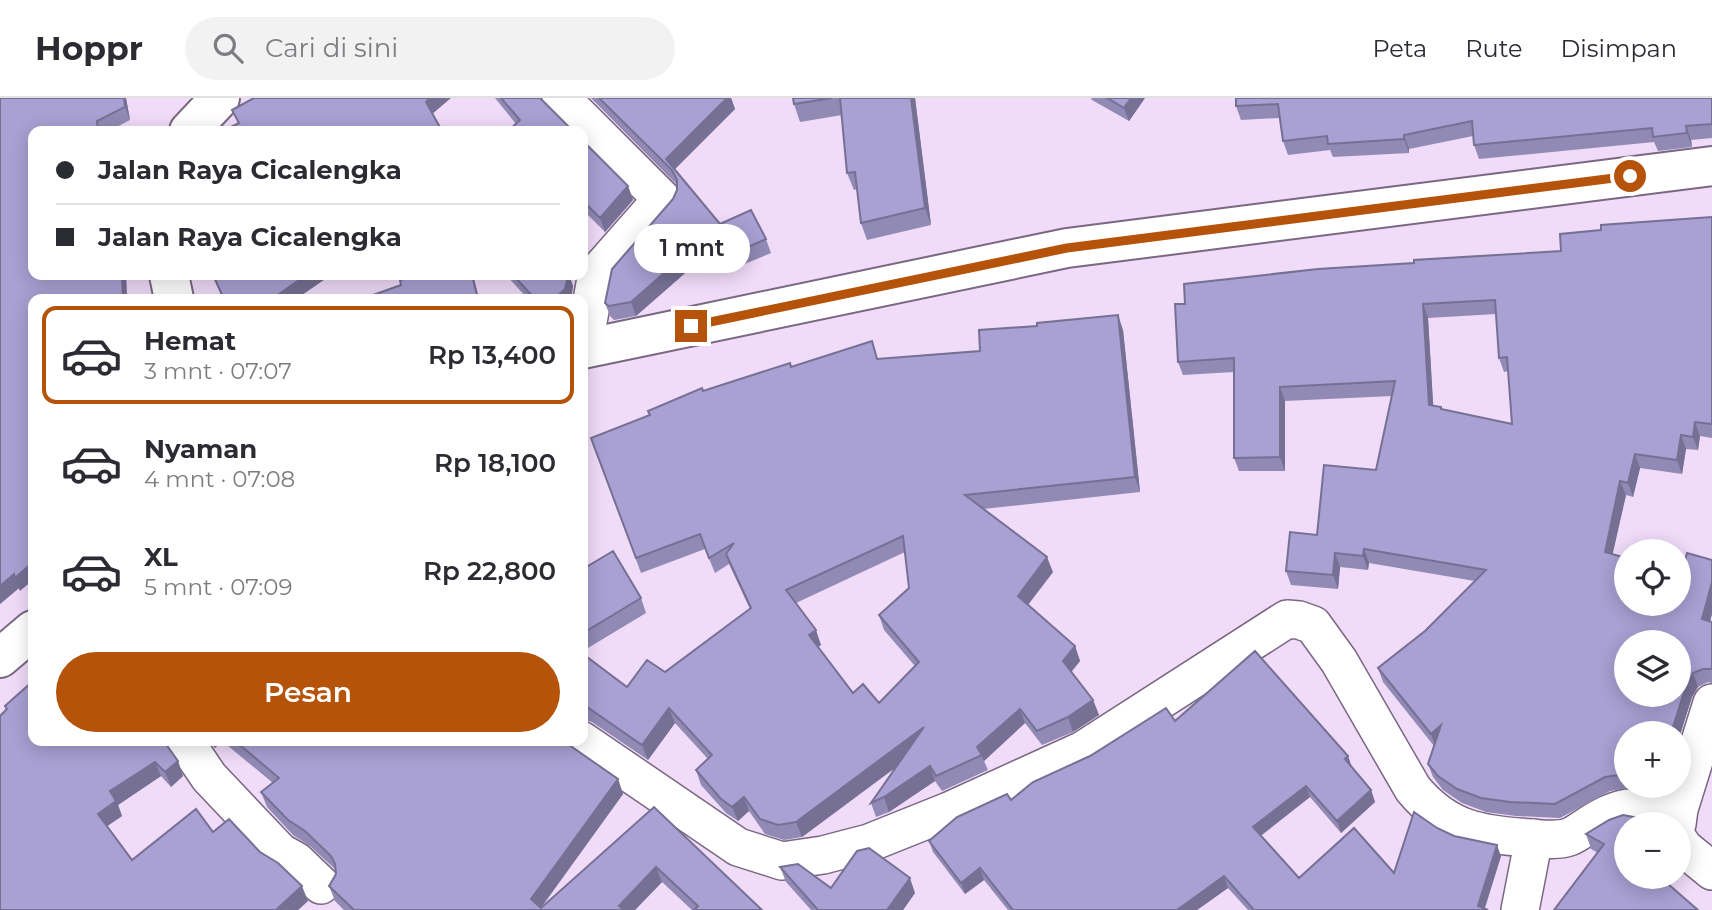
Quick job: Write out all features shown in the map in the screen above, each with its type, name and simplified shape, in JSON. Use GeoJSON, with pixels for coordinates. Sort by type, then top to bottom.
{"type":"FeatureCollection","features":[{"type":"Feature","properties":{"kind":"main road"},"geometry":{"type":"LineString","coordinates":[[194,126],[220,98]]}},
{"type":"Feature","properties":{"kind":"main road"},"geometry":{"type":"LineString","coordinates":[[588,348],[1067,248],[1712,166]]}},
{"type":"Feature","properties":{"kind":"main road"},"geometry":{"type":"LineString","coordinates":[[0,658],[28,634]]}},
{"type":"Feature","properties":{"kind":"street"},"geometry":{"type":"LineString","coordinates":[[561,98],[662,199],[597,273],[588,322]]}},
{"type":"Feature","properties":{"kind":"street"},"geometry":{"type":"LineString","coordinates":[[588,745],[738,847],[782,860],[823,855],[869,843],[949,811],[1083,750],[1287,619],[1313,625],[1339,661],[1413,789],[1426,805],[1447,820],[1469,831],[1534,838],[1569,837],[1613,810],[1628,807],[1650,812]]}},
{"type":"Feature","properties":{"kind":"street"},"geometry":{"type":"LineString","coordinates":[[1680,812],[1712,703]]}},
{"type":"Feature","properties":{"kind":"street"},"geometry":{"type":"LineString","coordinates":[[188,746],[209,777],[280,852],[296,861],[321,885]]}},
{"type":"Feature","properties":{"kind":"street"},"geometry":{"type":"LineString","coordinates":[[1520,910],[1534,838]]}},
{"type":"Feature","properties":{"kind":"street"},"geometry":{"type":"LineString","coordinates":[[1691,854],[1712,871]]}},
{"type":"Feature","properties":{"kind":"building"},"geometry":{"type":"Polygon","coordinates":[[[0,98],[124,98],[125,107],[97,121],[98,126],[28,126],[28,280],[122,280],[123,294],[28,294],[28,566],[0,586],[0,98]]]}},
{"type":"Feature","properties":{"kind":"building"},"geometry":{"type":"Polygon","coordinates":[[[254,98],[430,98],[426,102],[439,126],[233,126],[239,123],[232,110],[254,98]]]}},
{"type":"Feature","properties":{"kind":"building"},"geometry":{"type":"Polygon","coordinates":[[[501,98],[540,98],[568,126],[513,126],[520,120],[501,98]]]}},
{"type":"Feature","properties":{"kind":"building"},"geometry":{"type":"Polygon","coordinates":[[[599,98],[727,98],[666,159],[720,224],[751,210],[766,239],[723,258],[711,232],[631,302],[609,306],[605,303],[612,269],[673,199],[677,180],[672,170],[599,98]]]}},
{"type":"Feature","properties":{"kind":"building"},"geometry":{"type":"Polygon","coordinates":[[[793,98],[832,98],[794,104],[793,98]]]}},
{"type":"Feature","properties":{"kind":"building"},"geometry":{"type":"Polygon","coordinates":[[[840,98],[911,98],[925,208],[861,223],[855,172],[847,173],[840,98]]]}},
{"type":"Feature","properties":{"kind":"building"},"geometry":{"type":"Polygon","coordinates":[[[1107,98],[1131,98],[1124,108],[1107,98]]]}},
{"type":"Feature","properties":{"kind":"building"},"geometry":{"type":"Polygon","coordinates":[[[1236,98],[1712,98],[1712,124],[1686,126],[1687,133],[1653,137],[1652,128],[1474,145],[1472,121],[1404,135],[1404,139],[1328,144],[1327,136],[1283,141],[1278,104],[1236,106],[1236,98]]]}},
{"type":"Feature","properties":{"kind":"building"},"geometry":{"type":"Polygon","coordinates":[[[588,146],[628,186],[600,218],[588,206],[588,146]]]}},
{"type":"Feature","properties":{"kind":"building"},"geometry":{"type":"Polygon","coordinates":[[[1712,217],[1712,424],[1695,422],[1693,437],[1681,435],[1677,460],[1635,454],[1628,483],[1620,481],[1605,552],[1614,555],[1614,616],[1691,616],[1691,554],[1712,560],[1712,582],[1702,619],[1712,622],[1712,669],[1703,669],[1691,676],[1691,630],[1614,630],[1614,707],[1679,707],[1675,721],[1614,721],[1614,776],[1605,777],[1555,804],[1481,798],[1457,789],[1438,776],[1428,764],[1441,725],[1431,734],[1378,668],[1425,631],[1486,570],[1364,549],[1363,556],[1335,553],[1333,575],[1286,571],[1290,532],[1317,535],[1324,465],[1376,470],[1395,381],[1280,387],[1280,457],[1234,458],[1234,358],[1178,362],[1175,304],[1185,304],[1184,284],[1318,269],[1414,263],[1414,260],[1561,251],[1560,234],[1601,230],[1601,225],[1712,217]],[[1495,300],[1423,304],[1429,405],[1512,424],[1507,357],[1499,358],[1495,300]]]}},
{"type":"Feature","properties":{"kind":"building"},"geometry":{"type":"Polygon","coordinates":[[[215,280],[299,280],[279,294],[222,294],[215,280]]]}},
{"type":"Feature","properties":{"kind":"building"},"geometry":{"type":"Polygon","coordinates":[[[400,280],[473,280],[477,294],[376,294],[401,285],[400,280]]]}},
{"type":"Feature","properties":{"kind":"building"},"geometry":{"type":"Polygon","coordinates":[[[518,280],[567,280],[565,289],[560,294],[530,294],[518,280]]]}},
{"type":"Feature","properties":{"kind":"building"},"geometry":{"type":"Polygon","coordinates":[[[1118,315],[1135,477],[965,495],[1047,557],[1018,596],[1075,646],[1063,661],[1093,700],[1068,717],[1037,731],[1020,709],[977,747],[982,755],[936,776],[930,766],[871,803],[924,727],[796,822],[778,825],[760,819],[744,797],[732,807],[721,799],[696,770],[712,755],[669,708],[642,745],[588,708],[588,658],[627,687],[647,660],[665,672],[751,608],[726,554],[734,543],[709,558],[700,534],[636,558],[591,438],[650,415],[648,411],[702,388],[703,391],[790,363],[791,367],[872,341],[877,359],[980,351],[979,330],[1037,326],[1037,323],[1118,315]],[[903,536],[786,590],[816,630],[809,635],[853,693],[863,684],[879,703],[919,662],[879,615],[909,588],[903,536]]]}},
{"type":"Feature","properties":{"kind":"building"},"geometry":{"type":"Polygon","coordinates":[[[613,551],[641,598],[588,630],[588,566],[613,551]]]}},
{"type":"Feature","properties":{"kind":"building"},"geometry":{"type":"Polygon","coordinates":[[[1255,651],[1348,756],[1345,759],[1371,790],[1337,821],[1306,786],[1253,827],[1299,878],[1354,828],[1394,873],[1414,812],[1454,836],[1497,845],[1478,906],[1488,910],[1254,910],[1224,876],[1177,910],[1013,910],[980,868],[961,883],[929,841],[957,817],[1007,794],[1011,800],[1033,782],[1090,756],[1166,708],[1175,721],[1255,651]]]}},
{"type":"Feature","properties":{"kind":"building"},"geometry":{"type":"Polygon","coordinates":[[[28,685],[28,746],[167,746],[178,761],[165,772],[155,762],[110,791],[116,801],[98,814],[132,860],[196,809],[213,832],[229,819],[260,852],[278,863],[302,886],[276,910],[0,910],[0,716],[7,709],[5,706],[28,685]]]}},
{"type":"Feature","properties":{"kind":"building"},"geometry":{"type":"Polygon","coordinates":[[[241,746],[571,746],[618,779],[531,899],[541,908],[654,807],[762,910],[694,910],[698,906],[656,867],[619,906],[624,910],[354,910],[329,886],[336,874],[331,856],[305,831],[288,820],[261,792],[279,778],[241,746]]]}},
{"type":"Feature","properties":{"kind":"building"},"geometry":{"type":"Polygon","coordinates":[[[1614,818],[1614,889],[1674,889],[1698,910],[1554,910],[1604,844],[1586,834],[1614,818]]]}},
{"type":"Feature","properties":{"kind":"building"},"geometry":{"type":"Polygon","coordinates":[[[869,848],[910,878],[887,910],[818,910],[780,867],[798,864],[831,888],[857,851],[869,848]]]}},
{"type":"Feature","properties":{"kind":"route"},"geometry":{"type":"LineString","coordinates":[[691,326],[1067,248],[1630,176]]}}]}
